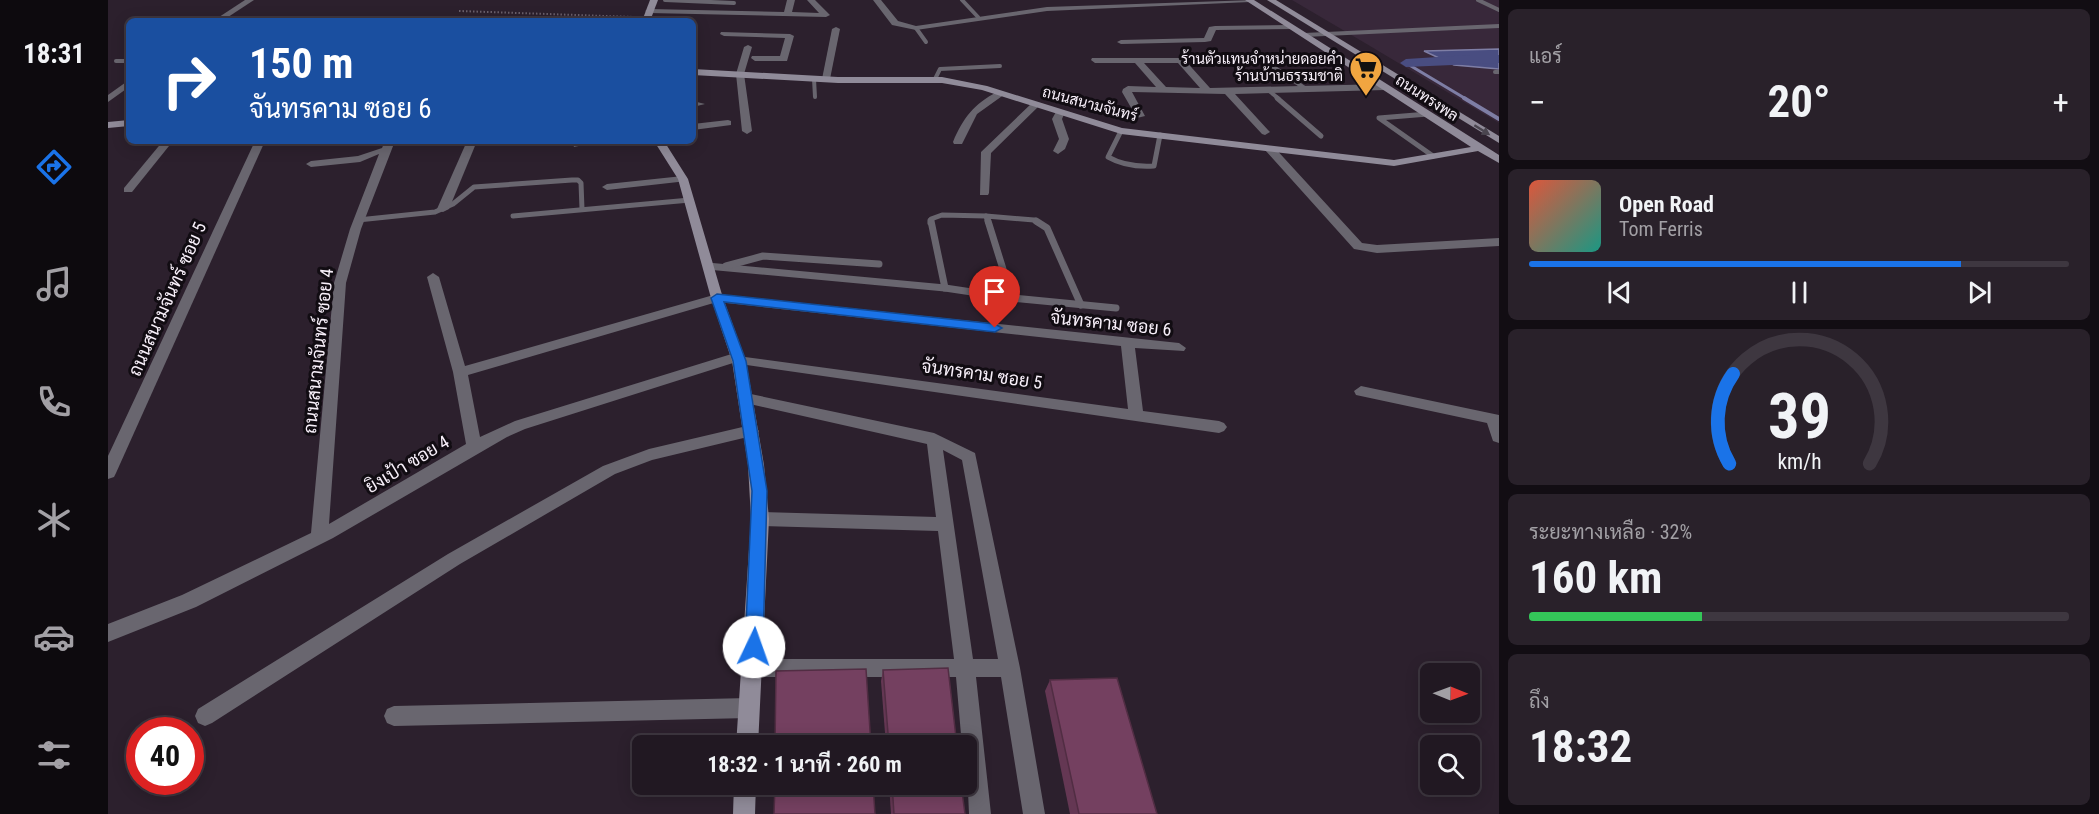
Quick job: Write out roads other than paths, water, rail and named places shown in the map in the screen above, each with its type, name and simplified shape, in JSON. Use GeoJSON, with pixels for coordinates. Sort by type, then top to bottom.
{"type":"FeatureCollection","features":[{"type":"Feature","properties":{"kind":"street"},"geometry":{"type":"LineString","coordinates":[[222,18],[250,0]]}},
{"type":"Feature","properties":{"kind":"street"},"geometry":{"type":"LineString","coordinates":[[786,15],[791,0]]}},
{"type":"Feature","properties":{"kind":"street"},"geometry":{"type":"LineString","coordinates":[[649,11],[764,16],[825,15],[811,0]]}},
{"type":"Feature","properties":{"kind":"street"},"geometry":{"type":"LineString","coordinates":[[877,0],[895,23],[916,28],[978,17],[1056,9],[1250,0]]}},
{"type":"Feature","properties":{"kind":"street"},"geometry":{"type":"LineString","coordinates":[[1043,0],[1056,9]]}},
{"type":"Feature","properties":{"kind":"street","name":"ถนนทรงพล"},"geometry":{"type":"LineString","coordinates":[[1250,0],[1480,148],[1496,156]]}},
{"type":"Feature","properties":{"kind":"street","name":"ถนนทรงพล"},"geometry":{"type":"LineString","coordinates":[[1271,0],[1499,140]]}},
{"type":"Feature","properties":{"kind":"street"},"geometry":{"type":"LineString","coordinates":[[745,74],[755,58],[764,16]]}},
{"type":"Feature","properties":{"kind":"street"},"geometry":{"type":"LineString","coordinates":[[1304,35],[1499,26]]}},
{"type":"Feature","properties":{"kind":"street"},"geometry":{"type":"LineString","coordinates":[[1121,42],[1204,40],[1208,39],[1212,29],[1215,28],[1290,27]]}},
{"type":"Feature","properties":{"kind":"street"},"geometry":{"type":"LineString","coordinates":[[825,79],[836,28]]}},
{"type":"Feature","properties":{"kind":"street"},"geometry":{"type":"LineString","coordinates":[[1337,40],[1499,32]]}},
{"type":"Feature","properties":{"kind":"street"},"geometry":{"type":"LineString","coordinates":[[724,34],[790,36],[784,59],[755,58]]}},
{"type":"Feature","properties":{"kind":"street"},"geometry":{"type":"LineString","coordinates":[[747,132],[745,74],[748,47]]}},
{"type":"Feature","properties":{"kind":"street"},"geometry":{"type":"LineString","coordinates":[[1095,60],[1182,61],[1207,90]]}},
{"type":"Feature","properties":{"kind":"street"},"geometry":{"type":"LineString","coordinates":[[1137,60],[1163,89]]}},
{"type":"Feature","properties":{"kind":"street","name":"ถนนสนามจันทร์"},"geometry":{"type":"LineString","coordinates":[[696,72],[814,79],[935,80],[964,83],[1121,131],[1394,163],[1480,148]]}},
{"type":"Feature","properties":{"kind":"street"},"geometry":{"type":"LineString","coordinates":[[108,99],[126,84]]}},
{"type":"Feature","properties":{"kind":"street"},"geometry":{"type":"LineString","coordinates":[[1140,116],[1128,90],[1228,91],[1385,87]]}},
{"type":"Feature","properties":{"kind":"street"},"geometry":{"type":"LineString","coordinates":[[1228,91],[1265,132]]}},
{"type":"Feature","properties":{"kind":"street"},"geometry":{"type":"LineString","coordinates":[[958,142],[970,114],[983,102],[1000,94]]}},
{"type":"Feature","properties":{"kind":"street"},"geometry":{"type":"LineString","coordinates":[[984,193],[986,152],[1035,105]]}},
{"type":"Feature","properties":{"kind":"street"},"geometry":{"type":"LineString","coordinates":[[1058,151],[1066,139],[1066,134],[1057,119],[1060,112]]}},
{"type":"Feature","properties":{"kind":"street"},"geometry":{"type":"LineString","coordinates":[[108,125],[126,123]]}},
{"type":"Feature","properties":{"kind":"street"},"geometry":{"type":"LineString","coordinates":[[696,127],[729,123]]}},
{"type":"Feature","properties":{"kind":"street"},"geometry":{"type":"LineString","coordinates":[[128,190],[166,144]]}},
{"type":"Feature","properties":{"kind":"street","name":"ถนนสนามจันทร์ ซอย 5"},"geometry":{"type":"LineString","coordinates":[[108,473],[259,144]]}},
{"type":"Feature","properties":{"kind":"street"},"geometry":{"type":"LineString","coordinates":[[443,209],[471,144]]}},
{"type":"Feature","properties":{"kind":"street"},"geometry":{"type":"LineString","coordinates":[[661,144],[683,179],[715,267],[717,298],[738,359],[746,398],[760,491],[753,668],[748,735]]}},
{"type":"Feature","properties":{"kind":"street"},"geometry":{"type":"LineString","coordinates":[[310,164],[360,159],[388,146]]}},
{"type":"Feature","properties":{"kind":"street","name":"ถนนสนามจันทร์ ซอย 4"},"geometry":{"type":"LineString","coordinates":[[319,536],[340,283],[358,220],[388,146]]}},
{"type":"Feature","properties":{"kind":"street"},"geometry":{"type":"LineString","coordinates":[[1269,148],[1358,246],[1377,249],[1499,242]]}},
{"type":"Feature","properties":{"kind":"street"},"geometry":{"type":"LineString","coordinates":[[607,187],[683,179]]}},
{"type":"Feature","properties":{"kind":"street"},"geometry":{"type":"LineString","coordinates":[[433,277],[460,372],[474,445]]}},
{"type":"Feature","properties":{"kind":"street"},"geometry":{"type":"LineString","coordinates":[[460,372],[717,298]]}},
{"type":"Feature","properties":{"kind":"street","name":"จันทรคาม ซอย 6"},"geometry":{"type":"LineString","coordinates":[[717,298],[1179,348]]}},
{"type":"Feature","properties":{"kind":"street"},"geometry":{"type":"LineString","coordinates":[[1128,343],[1137,415]]}},
{"type":"Feature","properties":{"kind":"street","name":"ยิงเป้า ซอย 4"},"geometry":{"type":"LineString","coordinates":[[108,633],[159,615],[319,536],[384,502],[474,445],[520,425],[738,359]]}},
{"type":"Feature","properties":{"kind":"street","name":"จันทรคาม ซอย 5"},"geometry":{"type":"LineString","coordinates":[[738,359],[1219,427]]}},
{"type":"Feature","properties":{"kind":"street"},"geometry":{"type":"LineString","coordinates":[[1361,391],[1496,420],[1499,437]]}},
{"type":"Feature","properties":{"kind":"street"},"geometry":{"type":"LineString","coordinates":[[746,398],[934,439],[969,457],[1010,668],[1035,814]]}},
{"type":"Feature","properties":{"kind":"street"},"geometry":{"type":"LineString","coordinates":[[205,716],[445,565],[609,470],[649,455],[751,431]]}},
{"type":"Feature","properties":{"kind":"street"},"geometry":{"type":"LineString","coordinates":[[934,439],[965,669],[980,814]]}},
{"type":"Feature","properties":{"kind":"street"},"geometry":{"type":"LineString","coordinates":[[760,519],[946,524]]}},
{"type":"Feature","properties":{"kind":"street"},"geometry":{"type":"LineString","coordinates":[[753,668],[1010,668]]}},
{"type":"Feature","properties":{"kind":"street"},"geometry":{"type":"LineString","coordinates":[[394,716],[749,708]]}},
{"type":"Feature","properties":{"kind":"street"},"geometry":{"type":"LineString","coordinates":[[744,814],[745,795]]}},
{"type":"Feature","properties":{"kind":"lane"},"geometry":{"type":"LineString","coordinates":[[665,0],[734,3]]}},
{"type":"Feature","properties":{"kind":"lane"},"geometry":{"type":"LineString","coordinates":[[962,0],[978,17]]}},
{"type":"Feature","properties":{"kind":"lane"},"geometry":{"type":"LineString","coordinates":[[1478,0],[1499,10]]}},
{"type":"Feature","properties":{"kind":"lane"},"geometry":{"type":"LineString","coordinates":[[916,28],[926,42]]}},
{"type":"Feature","properties":{"kind":"lane"},"geometry":{"type":"LineString","coordinates":[[116,61],[126,61]]}},
{"type":"Feature","properties":{"kind":"lane"},"geometry":{"type":"LineString","coordinates":[[935,80],[940,69],[1000,66]]}},
{"type":"Feature","properties":{"kind":"lane"},"geometry":{"type":"LineString","coordinates":[[1272,66],[1306,89]]}},
{"type":"Feature","properties":{"kind":"lane"},"geometry":{"type":"LineString","coordinates":[[814,79],[815,97]]}},
{"type":"Feature","properties":{"kind":"lane"},"geometry":{"type":"LineString","coordinates":[[1268,90],[1321,136]]}},
{"type":"Feature","properties":{"kind":"lane"},"geometry":{"type":"LineString","coordinates":[[1428,114],[1379,118],[1434,156]]}},
{"type":"Feature","properties":{"kind":"lane"},"geometry":{"type":"LineString","coordinates":[[1121,131],[1108,157],[1115,161],[1146,166],[1154,166],[1160,135]]}},
{"type":"Feature","properties":{"kind":"lane"},"geometry":{"type":"LineString","coordinates":[[358,220],[443,209],[474,187],[572,180],[578,180],[581,183],[582,209]]}},
{"type":"Feature","properties":{"kind":"lane"},"geometry":{"type":"LineString","coordinates":[[513,216],[690,200]]}},
{"type":"Feature","properties":{"kind":"lane"},"geometry":{"type":"LineString","coordinates":[[945,288],[930,224],[931,219],[942,215],[1034,220],[1047,228],[1081,305]]}},
{"type":"Feature","properties":{"kind":"lane"},"geometry":{"type":"LineString","coordinates":[[986,216],[1012,298]]}},
{"type":"Feature","properties":{"kind":"lane"},"geometry":{"type":"LineString","coordinates":[[715,267],[763,256],[879,264]]}},
{"type":"Feature","properties":{"kind":"lane"},"geometry":{"type":"LineString","coordinates":[[715,267],[945,288],[1116,309]]}},
{"type":"Feature","properties":{"kind":"water"},"geometry":{"type":"Polygon","coordinates":[[[1499,49],[1499,69],[1454,65],[1424,51],[1499,49]]]}},
{"type":"Feature","properties":{"kind":"waterway"},"geometry":{"type":"LineString","coordinates":[[1406,63],[1499,59]]}},
{"type":"Feature","properties":{"kind":"waterway"},"geometry":{"type":"LineString","coordinates":[[1406,63],[1466,99]]}},
{"type":"Feature","properties":{"kind":"waterway"},"geometry":{"type":"LineString","coordinates":[[1464,98],[1499,119]]}},
{"type":"Feature","properties":{"kind":"place","name":"ร้านตัวแทนจำหน่ายดอยคำ ร้านบ้านธรรมชาติ"},"geometry":{"type":"Point","coordinates":[1366,97]}}]}
